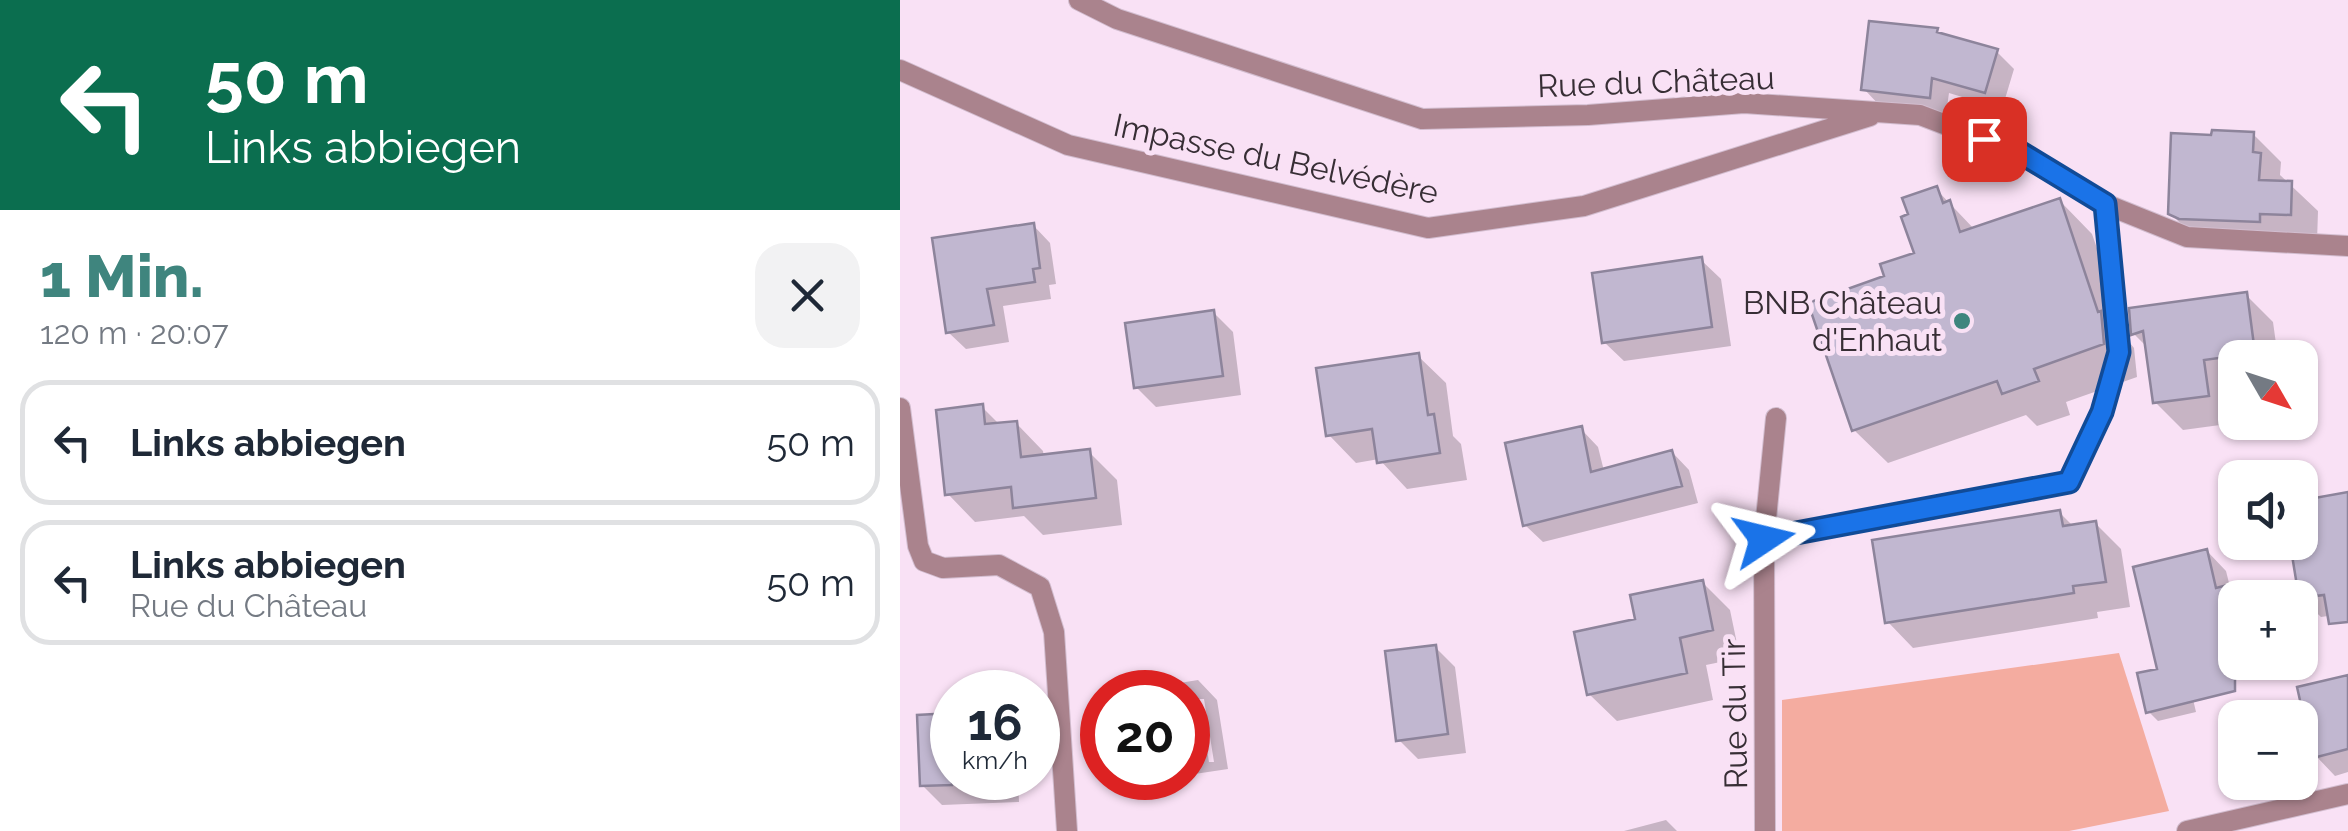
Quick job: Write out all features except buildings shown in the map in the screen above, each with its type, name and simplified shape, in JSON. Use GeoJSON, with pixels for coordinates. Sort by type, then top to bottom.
{"type":"FeatureCollection","features":[{"type":"Feature","properties":{"kind":"street","name":"Rue du Château"},"geometry":{"type":"LineString","coordinates":[[1079,0],[1118,19],[1422,119],[1588,115],[1744,104],[1920,115],[2016,150],[2105,204],[2187,237],[2348,246]]}},
{"type":"Feature","properties":{"kind":"street","name":"Impasse du Belvédère"},"geometry":{"type":"LineString","coordinates":[[900,70],[1068,146],[1428,228],[1584,206],[1882,112]]}},
{"type":"Feature","properties":{"kind":"street"},"geometry":{"type":"LineString","coordinates":[[1764,539],[2069,482],[2102,412],[2119,352],[2105,204]]}},
{"type":"Feature","properties":{"kind":"street"},"geometry":{"type":"LineString","coordinates":[[900,408],[918,546],[924,560],[943,568],[999,565],[1040,587],[1054,632],[1066,831]]}},
{"type":"Feature","properties":{"kind":"street","name":"Rue du Tir"},"geometry":{"type":"LineString","coordinates":[[1765,831],[1764,539],[1776,418]]}},
{"type":"Feature","properties":{"kind":"street"},"geometry":{"type":"LineString","coordinates":[[2186,831],[2348,794]]}},
{"type":"Feature","properties":{"kind":"shaded area"},"geometry":{"type":"Polygon","coordinates":[[[2119,653],[2169,811],[2069,831],[1782,831],[1782,700],[2119,653]]]}},
{"type":"Feature","properties":{"kind":"place","name":"BNB Château d'Enhaut"},"geometry":{"type":"Point","coordinates":[1962,321]}},
{"type":"Feature","properties":{"kind":"route"},"geometry":{"type":"LineString","coordinates":[[1764,539],[2069,482],[2102,412],[2119,352],[2105,204],[2016,150],[1984,139]]}}]}
